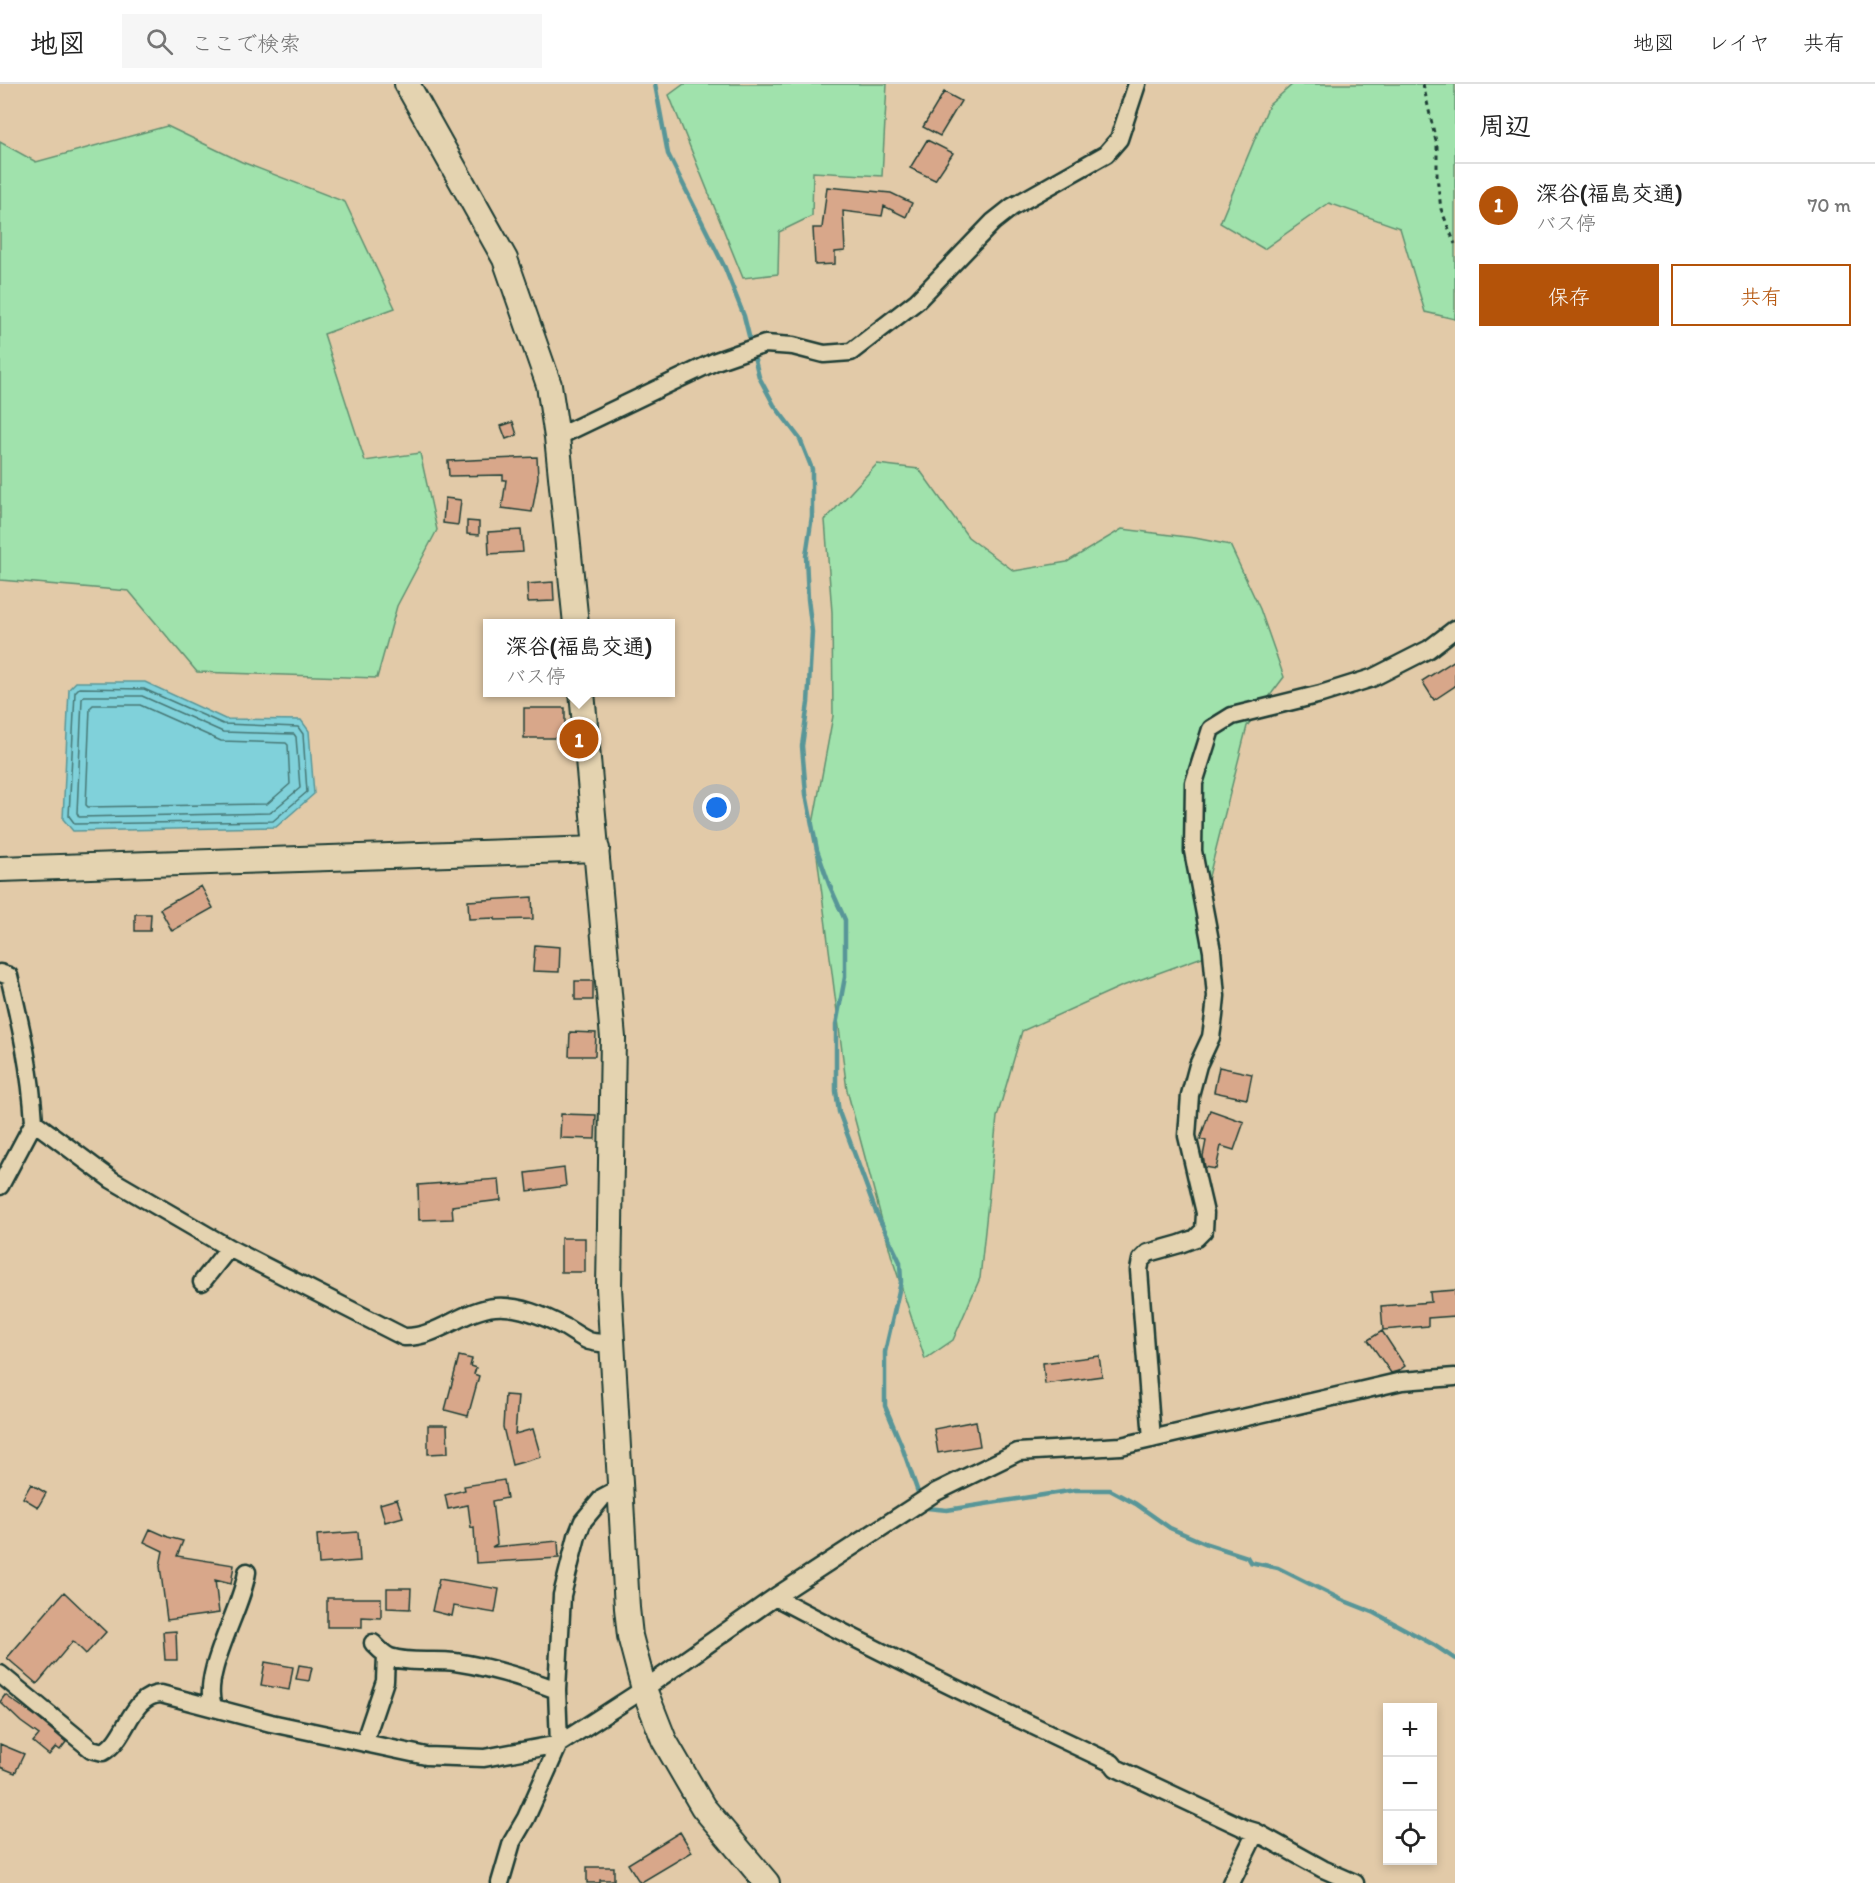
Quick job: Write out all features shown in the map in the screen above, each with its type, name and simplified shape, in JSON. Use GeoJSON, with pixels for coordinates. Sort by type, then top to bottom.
{"type":"FeatureCollection","features":[{"type":"Feature","properties":{"kind":"street"},"geometry":{"type":"LineString","coordinates":[[407,84],[505,259],[549,385],[557,437],[575,619]]}},
{"type":"Feature","properties":{"kind":"street"},"geometry":{"type":"LineString","coordinates":[[557,437],[716,361],[765,344],[793,345],[824,354],[851,352],[918,301],[993,222],[1006,212],[1106,154],[1119,139],[1137,84]]}},
{"type":"Feature","properties":{"kind":"street"},"geometry":{"type":"LineString","coordinates":[[1152,1439],[1139,1270],[1141,1260],[1148,1253],[1196,1238],[1204,1230],[1205,1213],[1187,1136],[1190,1095],[1198,1065],[1211,1037],[1215,1016],[1216,996],[1212,951],[1193,851],[1194,783],[1211,729],[1232,716],[1321,694],[1372,678],[1421,654],[1455,629]]}},
{"type":"Feature","properties":{"kind":"street"},"geometry":{"type":"LineString","coordinates":[[582,697],[613,1038],[609,1287],[630,1636],[644,1689],[664,1740],[703,1807],[767,1883]]}},
{"type":"Feature","properties":{"kind":"street"},"geometry":{"type":"LineString","coordinates":[[0,869],[597,849]]}},
{"type":"Feature","properties":{"kind":"street"},"geometry":{"type":"LineString","coordinates":[[0,973],[9,976],[24,1037],[32,1083],[34,1122],[0,1186]]}},
{"type":"Feature","properties":{"kind":"street"},"geometry":{"type":"LineString","coordinates":[[34,1122],[112,1180],[229,1248],[404,1337],[427,1334],[459,1317],[495,1307],[524,1310],[551,1320],[589,1341],[612,1345]]}},
{"type":"Feature","properties":{"kind":"street"},"geometry":{"type":"LineString","coordinates":[[202,1282],[229,1248]]}},
{"type":"Feature","properties":{"kind":"street"},"geometry":{"type":"LineString","coordinates":[[0,1674],[96,1752],[106,1751],[115,1743],[140,1704],[154,1694],[171,1696],[270,1723],[426,1756],[484,1758],[559,1744],[644,1689],[775,1597],[936,1492],[996,1461],[1018,1452],[1120,1446],[1402,1381],[1455,1377]]}},
{"type":"Feature","properties":{"kind":"street"},"geometry":{"type":"LineString","coordinates":[[500,1883],[512,1842],[526,1818],[559,1744],[557,1690],[562,1595],[577,1536],[583,1521],[603,1497],[620,1488]]}},
{"type":"Feature","properties":{"kind":"street"},"geometry":{"type":"LineString","coordinates":[[213,1707],[210,1699],[213,1675],[240,1599],[247,1572]]}},
{"type":"Feature","properties":{"kind":"street"},"geometry":{"type":"LineString","coordinates":[[775,1597],[970,1697],[1112,1763],[1116,1768],[1256,1832],[1323,1869],[1355,1883]]}},
{"type":"Feature","properties":{"kind":"street"},"geometry":{"type":"LineString","coordinates":[[373,1643],[386,1655],[411,1661],[454,1662],[529,1680],[557,1690]]}},
{"type":"Feature","properties":{"kind":"street"},"geometry":{"type":"LineString","coordinates":[[364,1743],[385,1682],[386,1655]]}},
{"type":"Feature","properties":{"kind":"street"},"geometry":{"type":"LineString","coordinates":[[1231,1883],[1256,1832]]}},
{"type":"Feature","properties":{"kind":"path"},"geometry":{"type":"LineString","coordinates":[[1423,84],[1437,146],[1437,177],[1441,209],[1455,244]]}},
{"type":"Feature","properties":{"kind":"green space"},"geometry":{"type":"Polygon","coordinates":[[[684,84],[887,84],[882,176],[813,172],[812,216],[779,232],[778,274],[743,278],[669,95],[684,84]]]}},
{"type":"Feature","properties":{"kind":"green space"},"geometry":{"type":"Polygon","coordinates":[[[1293,84],[1455,84],[1455,319],[1425,312],[1400,228],[1329,203],[1264,249],[1220,223],[1269,105],[1293,84]]]}},
{"type":"Feature","properties":{"kind":"green space"},"geometry":{"type":"Polygon","coordinates":[[[167,126],[242,162],[345,202],[395,308],[324,334],[365,461],[420,453],[437,530],[397,606],[377,678],[197,672],[129,591],[0,580],[0,142],[36,162],[167,126]]]}},
{"type":"Feature","properties":{"kind":"green space"},"geometry":{"type":"Polygon","coordinates":[[[877,464],[919,469],[968,537],[1014,571],[1067,562],[1122,529],[1230,545],[1260,609],[1284,677],[1247,726],[1205,892],[1205,956],[1120,987],[1022,1031],[997,1117],[980,1278],[953,1340],[925,1359],[892,1258],[847,1090],[813,824],[833,716],[832,612],[825,520],[877,464]]]}},
{"type":"Feature","properties":{"kind":"water"},"geometry":{"type":"Polygon","coordinates":[[[76,682],[145,682],[225,719],[301,720],[309,731],[314,794],[276,827],[73,831],[63,819],[69,689],[76,682]]]}},
{"type":"Feature","properties":{"kind":"building"},"geometry":{"type":"Polygon","coordinates":[[[944,92],[961,101],[940,136],[923,127],[944,92]]]}},
{"type":"Feature","properties":{"kind":"building"},"geometry":{"type":"Polygon","coordinates":[[[927,140],[953,153],[935,180],[910,168],[927,140]]]}},
{"type":"Feature","properties":{"kind":"building"},"geometry":{"type":"Polygon","coordinates":[[[827,187],[891,193],[912,203],[906,217],[884,206],[882,216],[843,211],[845,251],[835,252],[835,264],[815,265],[813,228],[822,228],[827,187]]]}},
{"type":"Feature","properties":{"kind":"building"},"geometry":{"type":"Polygon","coordinates":[[[513,422],[517,435],[506,439],[501,426],[513,422]]]}},
{"type":"Feature","properties":{"kind":"building"},"geometry":{"type":"Polygon","coordinates":[[[537,457],[538,478],[532,512],[502,508],[506,480],[503,480],[503,475],[449,476],[448,461],[537,457]]]}},
{"type":"Feature","properties":{"kind":"building"},"geometry":{"type":"Polygon","coordinates":[[[445,498],[461,500],[458,525],[443,523],[445,498]]]}},
{"type":"Feature","properties":{"kind":"building"},"geometry":{"type":"Polygon","coordinates":[[[467,521],[479,522],[479,535],[467,534],[467,521]]]}},
{"type":"Feature","properties":{"kind":"building"},"geometry":{"type":"Polygon","coordinates":[[[521,530],[523,552],[489,554],[488,532],[521,530]]]}},
{"type":"Feature","properties":{"kind":"building"},"geometry":{"type":"Polygon","coordinates":[[[553,582],[554,601],[528,602],[527,584],[553,582]]]}},
{"type":"Feature","properties":{"kind":"building"},"geometry":{"type":"Polygon","coordinates":[[[1455,660],[1455,686],[1434,700],[1422,681],[1455,660]]]}},
{"type":"Feature","properties":{"kind":"building"},"geometry":{"type":"Polygon","coordinates":[[[524,708],[565,708],[565,738],[524,738],[524,708]]]}},
{"type":"Feature","properties":{"kind":"building"},"geometry":{"type":"Polygon","coordinates":[[[201,886],[213,908],[172,931],[160,909],[201,886]]]}},
{"type":"Feature","properties":{"kind":"building"},"geometry":{"type":"Polygon","coordinates":[[[532,897],[533,919],[469,919],[468,901],[532,897]]]}},
{"type":"Feature","properties":{"kind":"building"},"geometry":{"type":"Polygon","coordinates":[[[135,914],[151,914],[150,931],[135,931],[135,914]]]}},
{"type":"Feature","properties":{"kind":"building"},"geometry":{"type":"Polygon","coordinates":[[[535,945],[560,947],[559,972],[533,971],[535,945]]]}},
{"type":"Feature","properties":{"kind":"building"},"geometry":{"type":"Polygon","coordinates":[[[575,981],[593,981],[593,1000],[575,1000],[575,981]]]}},
{"type":"Feature","properties":{"kind":"building"},"geometry":{"type":"Polygon","coordinates":[[[570,1032],[596,1033],[595,1056],[569,1056],[570,1032]]]}},
{"type":"Feature","properties":{"kind":"building"},"geometry":{"type":"Polygon","coordinates":[[[1219,1067],[1252,1074],[1247,1099],[1214,1092],[1219,1067]]]}},
{"type":"Feature","properties":{"kind":"building"},"geometry":{"type":"Polygon","coordinates":[[[1210,1110],[1244,1122],[1234,1150],[1221,1146],[1216,1169],[1205,1167],[1203,1156],[1206,1141],[1200,1139],[1210,1110]]]}},
{"type":"Feature","properties":{"kind":"building"},"geometry":{"type":"Polygon","coordinates":[[[561,1114],[596,1115],[595,1139],[560,1138],[561,1114]]]}},
{"type":"Feature","properties":{"kind":"building"},"geometry":{"type":"Polygon","coordinates":[[[564,1168],[566,1186],[528,1191],[526,1173],[564,1168]]]}},
{"type":"Feature","properties":{"kind":"building"},"geometry":{"type":"Polygon","coordinates":[[[499,1179],[501,1200],[452,1206],[453,1219],[419,1220],[418,1185],[499,1179]]]}},
{"type":"Feature","properties":{"kind":"building"},"geometry":{"type":"Polygon","coordinates":[[[561,1238],[585,1238],[585,1272],[561,1272],[561,1238]]]}},
{"type":"Feature","properties":{"kind":"building"},"geometry":{"type":"Polygon","coordinates":[[[1455,1290],[1455,1316],[1428,1318],[1428,1326],[1383,1330],[1381,1306],[1431,1302],[1430,1292],[1455,1290]]]}},
{"type":"Feature","properties":{"kind":"building"},"geometry":{"type":"Polygon","coordinates":[[[1382,1331],[1405,1366],[1398,1371],[1391,1373],[1368,1340],[1382,1331]]]}},
{"type":"Feature","properties":{"kind":"building"},"geometry":{"type":"Polygon","coordinates":[[[459,1356],[472,1359],[470,1366],[476,1368],[474,1374],[479,1376],[468,1416],[445,1410],[459,1356]]]}},
{"type":"Feature","properties":{"kind":"building"},"geometry":{"type":"Polygon","coordinates":[[[1099,1356],[1102,1376],[1045,1384],[1043,1363],[1099,1356]]]}},
{"type":"Feature","properties":{"kind":"building"},"geometry":{"type":"Polygon","coordinates":[[[505,1395],[518,1396],[515,1434],[533,1429],[541,1457],[512,1465],[503,1427],[505,1395]]]}},
{"type":"Feature","properties":{"kind":"building"},"geometry":{"type":"Polygon","coordinates":[[[976,1421],[980,1446],[938,1453],[934,1429],[976,1421]]]}},
{"type":"Feature","properties":{"kind":"building"},"geometry":{"type":"Polygon","coordinates":[[[428,1425],[447,1425],[448,1453],[428,1454],[428,1425]]]}},
{"type":"Feature","properties":{"kind":"building"},"geometry":{"type":"Polygon","coordinates":[[[504,1480],[507,1498],[492,1501],[497,1544],[492,1547],[558,1541],[559,1558],[476,1563],[474,1527],[471,1528],[468,1505],[448,1509],[445,1495],[465,1490],[464,1486],[504,1480]]]}},
{"type":"Feature","properties":{"kind":"building"},"geometry":{"type":"Polygon","coordinates":[[[31,1484],[46,1493],[38,1507],[23,1498],[31,1484]]]}},
{"type":"Feature","properties":{"kind":"building"},"geometry":{"type":"Polygon","coordinates":[[[397,1499],[403,1517],[385,1522],[380,1504],[397,1499]]]}},
{"type":"Feature","properties":{"kind":"building"},"geometry":{"type":"Polygon","coordinates":[[[150,1529],[183,1541],[177,1556],[234,1565],[231,1584],[215,1580],[219,1613],[167,1620],[160,1566],[163,1551],[144,1542],[150,1529]]]}},
{"type":"Feature","properties":{"kind":"building"},"geometry":{"type":"Polygon","coordinates":[[[358,1532],[360,1561],[319,1564],[317,1535],[358,1532]]]}},
{"type":"Feature","properties":{"kind":"building"},"geometry":{"type":"Polygon","coordinates":[[[439,1579],[499,1589],[495,1613],[454,1606],[452,1616],[432,1611],[439,1579]]]}},
{"type":"Feature","properties":{"kind":"building"},"geometry":{"type":"Polygon","coordinates":[[[387,1588],[411,1588],[410,1609],[387,1608],[387,1588]]]}},
{"type":"Feature","properties":{"kind":"building"},"geometry":{"type":"Polygon","coordinates":[[[64,1592],[106,1632],[86,1654],[73,1641],[37,1684],[7,1658],[64,1592]]]}},
{"type":"Feature","properties":{"kind":"building"},"geometry":{"type":"Polygon","coordinates":[[[327,1598],[381,1598],[381,1618],[362,1617],[362,1627],[327,1627],[327,1598]]]}},
{"type":"Feature","properties":{"kind":"building"},"geometry":{"type":"Polygon","coordinates":[[[176,1631],[177,1660],[165,1660],[163,1632],[176,1631]]]}},
{"type":"Feature","properties":{"kind":"building"},"geometry":{"type":"Polygon","coordinates":[[[265,1662],[293,1667],[289,1690],[261,1685],[265,1662]]]}},
{"type":"Feature","properties":{"kind":"building"},"geometry":{"type":"Polygon","coordinates":[[[299,1665],[312,1667],[309,1681],[296,1679],[299,1665]]]}},
{"type":"Feature","properties":{"kind":"building"},"geometry":{"type":"Polygon","coordinates":[[[5,1695],[34,1715],[66,1742],[60,1750],[56,1747],[49,1755],[33,1742],[39,1735],[0,1702],[5,1695]]]}},
{"type":"Feature","properties":{"kind":"building"},"geometry":{"type":"Polygon","coordinates":[[[0,1744],[24,1754],[15,1773],[0,1767],[0,1744]]]}},
{"type":"Feature","properties":{"kind":"building"},"geometry":{"type":"Polygon","coordinates":[[[680,1832],[692,1852],[640,1883],[628,1864],[680,1832]]]}},
{"type":"Feature","properties":{"kind":"building"},"geometry":{"type":"Polygon","coordinates":[[[587,1867],[614,1867],[614,1880],[587,1883],[587,1867]]]}},
{"type":"Feature","properties":{"kind":"waterway"},"geometry":{"type":"LineString","coordinates":[[655,84],[668,154],[725,268],[744,316],[751,344]]}},
{"type":"Feature","properties":{"kind":"waterway"},"geometry":{"type":"LineString","coordinates":[[753,352],[759,377],[774,405],[800,439],[812,469],[812,516],[806,556],[812,632],[808,703],[802,746],[806,794],[817,850],[845,920],[845,977],[836,1025],[836,1091],[839,1112],[876,1212],[900,1262],[901,1282],[885,1352],[885,1406],[920,1498]]}},
{"type":"Feature","properties":{"kind":"waterway"},"geometry":{"type":"LineString","coordinates":[[924,1505],[927,1508],[947,1510],[1075,1490],[1110,1490],[1136,1504],[1170,1528],[1207,1544],[1247,1557],[1250,1562],[1278,1568],[1342,1600],[1375,1613],[1455,1659]]}},
{"type":"Feature","properties":{"kind":"place","name":"深谷(福島交通)"},"geometry":{"type":"Point","coordinates":[579,739]}}]}
